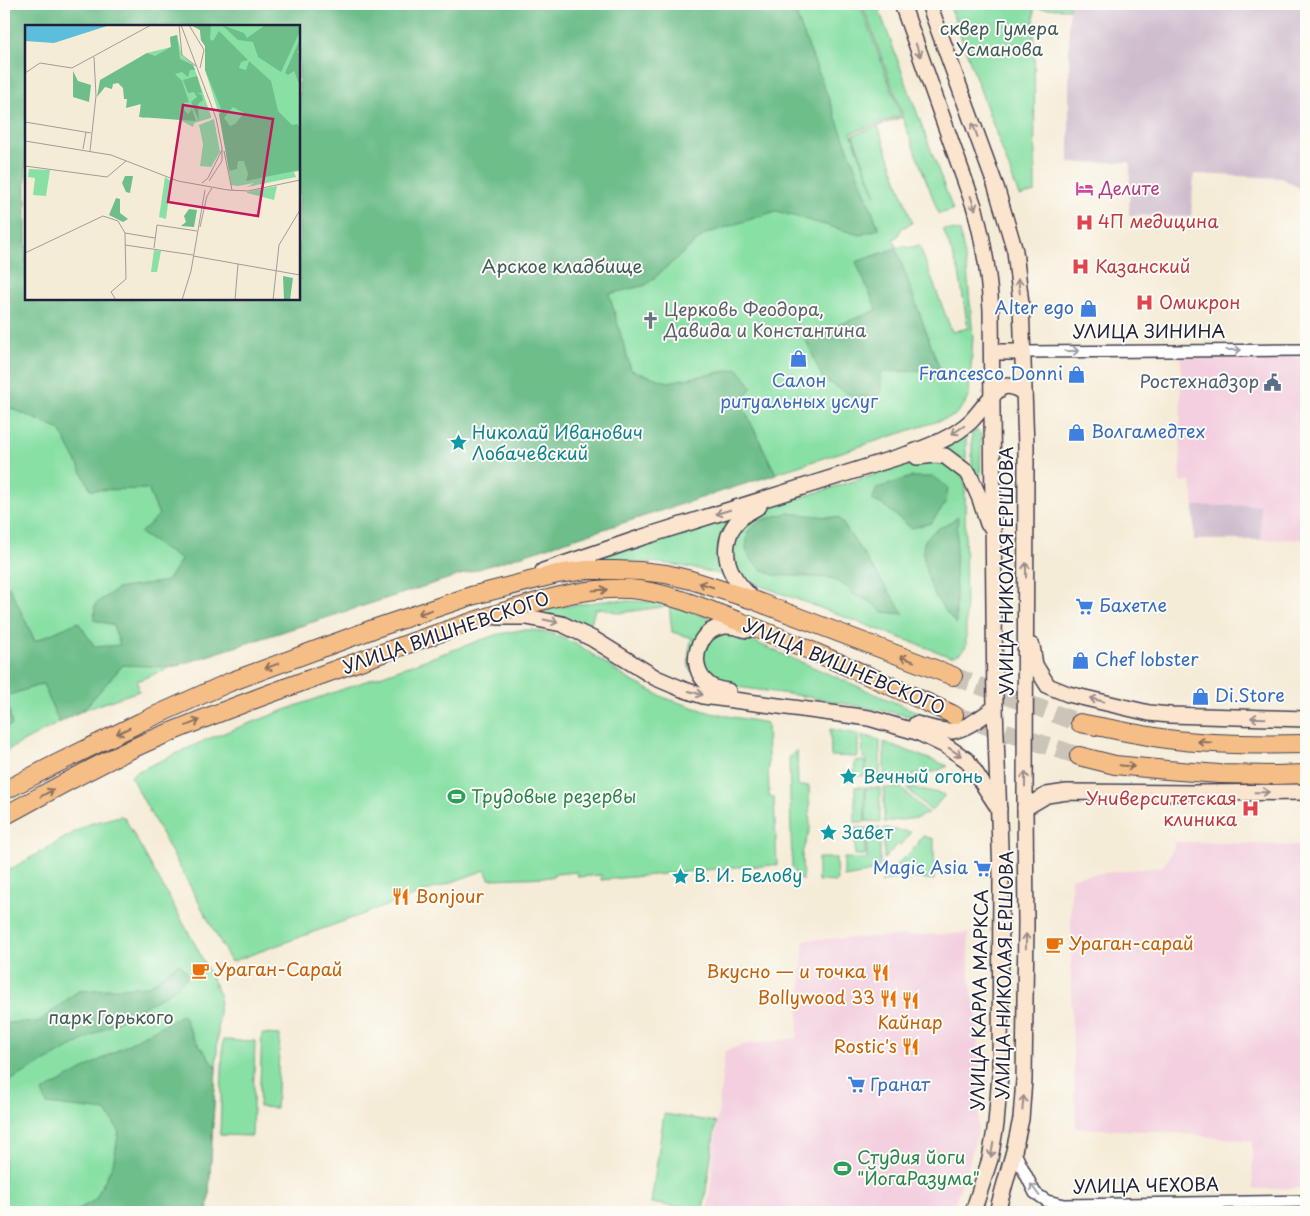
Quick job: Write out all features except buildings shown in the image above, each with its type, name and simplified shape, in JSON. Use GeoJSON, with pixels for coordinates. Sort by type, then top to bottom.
{"type":"FeatureCollection","features":[{"type":"Feature","properties":{"kind":"main road","name":"УЛИЦА НИКОЛАЯ ЕРШОВА"},"geometry":{"type":"LineString","coordinates":[[902,4],[975,209],[989,275],[992,352],[995,708],[1001,875]]}},
{"type":"Feature","properties":{"kind":"main road","name":"УЛИЦА НИКОЛАЯ ЕРШОВА"},"geometry":{"type":"LineString","coordinates":[[929,4],[996,187],[1015,251],[1021,304],[1026,447],[1026,923],[1024,1080],[1021,1119],[1014,1151]]}},
{"type":"Feature","properties":{"kind":"main road","name":"УЛИЦА ЗИНИНА"},"geometry":{"type":"LineString","coordinates":[[992,352],[1023,352]]}},
{"type":"Feature","properties":{"kind":"main road"},"geometry":{"type":"LineString","coordinates":[[471,596],[640,538],[908,454],[940,441],[958,431],[976,416],[992,396],[1003,387],[1015,387],[1024,393]]}},
{"type":"Feature","properties":{"kind":"main road"},"geometry":{"type":"LineString","coordinates":[[753,600],[734,576],[727,554],[727,542],[730,533],[743,515],[766,503],[911,458],[929,455],[945,456],[969,474],[975,484],[986,515],[993,548]]}},
{"type":"Feature","properties":{"kind":"main road","name":"УЛИЦА ВИШНЕВСКОГО"},"geometry":{"type":"LineString","coordinates":[[4,792],[141,722],[230,682],[373,629],[471,596],[557,574],[588,570],[666,574],[691,580],[753,600],[953,676]]}},
{"type":"Feature","properties":{"kind":"main road","name":"УЛИЦА ВИШНЕВСКОГО"},"geometry":{"type":"LineString","coordinates":[[4,816],[111,759],[149,741],[238,705],[485,617],[565,594],[582,591],[631,589],[658,593],[701,607],[787,639],[954,715]]}},
{"type":"Feature","properties":{"kind":"main road"},"geometry":{"type":"LineString","coordinates":[[485,617],[527,617],[562,624],[593,639],[656,678],[703,696],[868,718],[917,732],[946,746],[968,760],[999,809]]}},
{"type":"Feature","properties":{"kind":"main road"},"geometry":{"type":"LineString","coordinates":[[1026,619],[1035,664],[1048,686],[1062,691],[1149,713],[1306,719]]}},
{"type":"Feature","properties":{"kind":"main road"},"geometry":{"type":"LineString","coordinates":[[787,639],[731,626],[720,627],[709,632],[702,640],[697,650],[697,670],[706,683],[718,690],[870,711],[942,731],[952,731],[964,727],[995,708]]}},
{"type":"Feature","properties":{"kind":"main road"},"geometry":{"type":"LineString","coordinates":[[1080,723],[1167,739],[1263,745],[1306,744]]}},
{"type":"Feature","properties":{"kind":"main road"},"geometry":{"type":"LineString","coordinates":[[1079,756],[1115,765],[1167,770],[1219,774],[1306,774]]}},
{"type":"Feature","properties":{"kind":"main road"},"geometry":{"type":"LineString","coordinates":[[1025,808],[1047,795],[1067,792],[1306,792]]}},
{"type":"Feature","properties":{"kind":"main road","name":"УЛИЦА КАРЛА МАРКСА"},"geometry":{"type":"LineString","coordinates":[[973,1212],[990,1159],[996,1124],[1000,1074],[1001,875]]}},
{"type":"Feature","properties":{"kind":"main road"},"geometry":{"type":"LineString","coordinates":[[997,1212],[1014,1151]]}},
{"type":"Feature","properties":{"kind":"street","name":"УЛИЦА ЗИНИНА"},"geometry":{"type":"LineString","coordinates":[[1023,352],[1306,350]]}},
{"type":"Feature","properties":{"kind":"street","name":"УЛИЦА ЧЕХОВА"},"geometry":{"type":"LineString","coordinates":[[1014,1151],[1035,1193],[1047,1201],[1065,1205],[1306,1201]]}},
{"type":"Feature","properties":{"kind":"shaded area"},"geometry":{"type":"Polygon","coordinates":[[[1069,4],[1306,4],[1306,192],[1281,178],[1194,174],[1191,217],[1129,215],[1130,162],[1069,163],[1069,4]]]}},
{"type":"Feature","properties":{"kind":"shaded area"},"geometry":{"type":"Polygon","coordinates":[[[1306,356],[1306,539],[1261,540],[1260,505],[1194,506],[1191,482],[1180,481],[1181,357],[1306,356]]]}},
{"type":"Feature","properties":{"kind":"shaded area"},"geometry":{"type":"Polygon","coordinates":[[[1260,505],[1261,540],[1194,540],[1194,506],[1260,505]]]}},
{"type":"Feature","properties":{"kind":"shaded area"},"geometry":{"type":"Polygon","coordinates":[[[1174,842],[1306,846],[1306,1188],[1253,1189],[1252,1141],[1164,1132],[1076,1128],[1071,998],[1071,877],[1163,866],[1174,848],[1174,842]]]}},
{"type":"Feature","properties":{"kind":"shaded area"},"geometry":{"type":"Polygon","coordinates":[[[968,933],[969,974],[978,1023],[980,1091],[977,1135],[966,1173],[951,1212],[705,1212],[708,1207],[725,1051],[742,1045],[797,1038],[804,940],[968,933]]]}},
{"type":"Feature","properties":{"kind":"green space","name":"Арское кладбище"},"geometry":{"type":"Polygon","coordinates":[[[4,4],[860,4],[901,115],[851,133],[876,196],[853,135],[903,116],[862,4],[877,4],[953,210],[939,214],[902,117],[878,126],[912,222],[902,228],[897,237],[893,239],[897,248],[903,246],[909,248],[919,245],[952,332],[968,328],[959,272],[943,229],[960,231],[967,270],[973,337],[969,395],[964,405],[954,416],[172,667],[137,681],[139,691],[83,710],[4,752],[4,4]]]}},
{"type":"Feature","properties":{"kind":"green space","name":"Арское кладбище"},"geometry":{"type":"Polygon","coordinates":[[[4,4],[792,4],[879,229],[860,235],[776,211],[705,234],[646,285],[609,294],[631,370],[668,382],[738,369],[752,387],[741,403],[776,474],[172,667],[123,665],[83,710],[59,723],[43,684],[6,696],[12,725],[4,727],[4,587],[9,586],[35,641],[78,622],[95,647],[120,645],[113,625],[94,620],[95,604],[117,589],[167,581],[181,560],[140,533],[159,515],[148,489],[91,490],[60,430],[4,405],[4,4]]]}},
{"type":"Feature","properties":{"kind":"green space","name":"сквер Гумера Усманова"},"geometry":{"type":"Polygon","coordinates":[[[949,4],[1069,4],[1069,9],[1034,8],[1035,192],[1019,196],[949,4]]]}},
{"type":"Feature","properties":{"kind":"green space"},"geometry":{"type":"Polygon","coordinates":[[[896,248],[940,370],[881,372],[881,394],[856,398],[823,379],[805,338],[877,310],[856,262],[896,248]]]}},
{"type":"Feature","properties":{"kind":"green space"},"geometry":{"type":"Polygon","coordinates":[[[966,428],[966,468],[932,447],[966,428]]]}},
{"type":"Feature","properties":{"kind":"green space"},"geometry":{"type":"Polygon","coordinates":[[[972,431],[978,431],[981,434],[980,488],[972,472],[972,431]]]}},
{"type":"Feature","properties":{"kind":"green space"},"geometry":{"type":"Polygon","coordinates":[[[921,461],[935,461],[955,467],[965,481],[966,646],[959,654],[949,656],[748,581],[737,570],[731,541],[754,512],[921,461]]]}},
{"type":"Feature","properties":{"kind":"green space"},"geometry":{"type":"Polygon","coordinates":[[[911,477],[933,477],[948,487],[946,503],[931,523],[911,528],[883,505],[872,500],[877,488],[911,477]]]}},
{"type":"Feature","properties":{"kind":"green space"},"geometry":{"type":"Polygon","coordinates":[[[740,513],[727,576],[664,564],[597,563],[595,558],[740,513]]]}},
{"type":"Feature","properties":{"kind":"green space"},"geometry":{"type":"Polygon","coordinates":[[[787,513],[839,518],[904,614],[883,612],[869,601],[854,595],[848,588],[831,578],[773,575],[761,569],[751,560],[746,550],[748,531],[762,520],[787,513]]]}},
{"type":"Feature","properties":{"kind":"green space"},"geometry":{"type":"Polygon","coordinates":[[[958,517],[955,567],[956,624],[935,596],[927,576],[923,550],[929,535],[958,517]]]}},
{"type":"Feature","properties":{"kind":"green space"},"geometry":{"type":"Polygon","coordinates":[[[611,600],[668,603],[668,606],[619,613],[602,608],[595,609],[589,630],[537,612],[552,608],[611,600]]]}},
{"type":"Feature","properties":{"kind":"green space"},"geometry":{"type":"Polygon","coordinates":[[[669,604],[717,621],[691,672],[688,660],[692,638],[672,632],[669,604]]]}},
{"type":"Feature","properties":{"kind":"green space","name":"Трудовые резервы"},"geometry":{"type":"Polygon","coordinates":[[[520,630],[553,634],[580,646],[628,679],[665,698],[711,713],[767,723],[769,795],[774,798],[777,865],[601,880],[601,875],[578,877],[577,872],[556,874],[551,877],[489,879],[485,870],[231,962],[131,777],[134,773],[208,739],[293,707],[495,635],[520,630]]]}},
{"type":"Feature","properties":{"kind":"green space"},"geometry":{"type":"Polygon","coordinates":[[[729,631],[952,727],[901,714],[803,696],[723,685],[709,677],[702,658],[710,639],[729,631]]]}},
{"type":"Feature","properties":{"kind":"green space"},"geometry":{"type":"Polygon","coordinates":[[[830,729],[858,734],[858,757],[831,756],[830,729]]]}},
{"type":"Feature","properties":{"kind":"green space"},"geometry":{"type":"Polygon","coordinates":[[[862,735],[880,740],[880,776],[866,776],[866,758],[863,758],[862,735]]]}},
{"type":"Feature","properties":{"kind":"green space"},"geometry":{"type":"Polygon","coordinates":[[[884,742],[948,766],[934,772],[912,774],[912,777],[884,777],[884,742]]]}},
{"type":"Feature","properties":{"kind":"green space"},"geometry":{"type":"Polygon","coordinates":[[[797,750],[798,786],[809,786],[810,829],[802,853],[803,881],[796,875],[792,866],[789,760],[790,756],[797,750]]]}},
{"type":"Feature","properties":{"kind":"green space"},"geometry":{"type":"Polygon","coordinates":[[[855,761],[865,761],[865,776],[854,776],[855,761]]]}},
{"type":"Feature","properties":{"kind":"green space"},"geometry":{"type":"Polygon","coordinates":[[[855,787],[865,787],[865,822],[855,822],[855,787]]]}},
{"type":"Feature","properties":{"kind":"green space"},"geometry":{"type":"Polygon","coordinates":[[[866,787],[880,788],[880,822],[866,821],[866,787]]]}},
{"type":"Feature","properties":{"kind":"green space"},"geometry":{"type":"Polygon","coordinates":[[[884,788],[901,788],[928,813],[917,818],[884,822],[884,788]]]}},
{"type":"Feature","properties":{"kind":"green space"},"geometry":{"type":"Polygon","coordinates":[[[906,788],[926,790],[945,795],[931,811],[906,788]]]}},
{"type":"Feature","properties":{"kind":"green space","name":"парк Горького"},"geometry":{"type":"Polygon","coordinates":[[[120,816],[124,817],[196,946],[220,995],[208,1212],[4,1212],[4,873],[89,824],[120,816]]]}},
{"type":"Feature","properties":{"kind":"green space"},"geometry":{"type":"Polygon","coordinates":[[[855,827],[865,828],[865,855],[855,855],[855,827]]]}},
{"type":"Feature","properties":{"kind":"green space"},"geometry":{"type":"Polygon","coordinates":[[[866,828],[880,828],[880,866],[867,873],[844,877],[844,858],[867,859],[866,828]]]}},
{"type":"Feature","properties":{"kind":"green space"},"geometry":{"type":"Polygon","coordinates":[[[884,828],[911,832],[884,859],[884,828]]]}},
{"type":"Feature","properties":{"kind":"green space"},"geometry":{"type":"Polygon","coordinates":[[[923,836],[934,839],[934,880],[907,878],[880,883],[919,843],[918,841],[923,836]]]}},
{"type":"Feature","properties":{"kind":"green space"},"geometry":{"type":"Polygon","coordinates":[[[818,858],[836,858],[837,882],[818,881],[818,858]]]}},
{"type":"Feature","properties":{"kind":"green space"},"geometry":{"type":"Polygon","coordinates":[[[179,963],[189,975],[169,993],[4,1084],[4,1023],[38,1022],[78,991],[149,986],[179,963]]]}},
{"type":"Feature","properties":{"kind":"green space"},"geometry":{"type":"Polygon","coordinates":[[[183,1014],[193,1037],[216,1067],[208,1212],[74,1212],[95,1200],[113,1164],[119,1131],[106,1111],[47,1104],[42,1092],[183,1014]]]}},
{"type":"Feature","properties":{"kind":"green space"},"geometry":{"type":"Polygon","coordinates":[[[262,1034],[280,1035],[276,1108],[259,1107],[262,1034]]]}},
{"type":"Feature","properties":{"kind":"green space"},"geometry":{"type":"Polygon","coordinates":[[[223,1040],[255,1041],[252,1136],[220,1135],[223,1040]]]}},
{"type":"Feature","properties":{"kind":"green space"},"geometry":{"type":"Polygon","coordinates":[[[664,1114],[716,1122],[703,1211],[651,1203],[664,1114]]]}},
{"type":"Feature","properties":{"kind":"tunnel"},"geometry":{"type":"LineString","coordinates":[[953,676],[1080,723]]}},
{"type":"Feature","properties":{"kind":"tunnel"},"geometry":{"type":"LineString","coordinates":[[954,715],[1079,756]]}},
{"type":"Feature","properties":{"kind":"place","name":"Делите"},"geometry":{"type":"Point","coordinates":[1085,189]}},
{"type":"Feature","properties":{"kind":"place","name":"4П медицина"},"geometry":{"type":"Point","coordinates":[1084,222]}},
{"type":"Feature","properties":{"kind":"place","name":"Казанский"},"geometry":{"type":"Point","coordinates":[1081,267]}},
{"type":"Feature","properties":{"kind":"place","name":"Омикрон"},"geometry":{"type":"Point","coordinates":[1145,303]}},
{"type":"Feature","properties":{"kind":"place","name":"Alter ego"},"geometry":{"type":"Point","coordinates":[1088,308]}},
{"type":"Feature","properties":{"kind":"place","name":"Церковь Феодора, Давида и Константина"},"geometry":{"type":"Point","coordinates":[650,320]}},
{"type":"Feature","properties":{"kind":"place","name":"Салон ритуальных услуг"},"geometry":{"type":"Point","coordinates":[799,358]}},
{"type":"Feature","properties":{"kind":"place","name":"Francesco Donni"},"geometry":{"type":"Point","coordinates":[1077,374]}},
{"type":"Feature","properties":{"kind":"place","name":"Ростехнадзор"},"geometry":{"type":"Point","coordinates":[1273,382]}},
{"type":"Feature","properties":{"kind":"place","name":"Волгамедтех"},"geometry":{"type":"Point","coordinates":[1077,432]}},
{"type":"Feature","properties":{"kind":"place","name":"Николай Иванович Лобачевский"},"geometry":{"type":"Point","coordinates":[458,443]}},
{"type":"Feature","properties":{"kind":"place","name":"Бахетле"},"geometry":{"type":"Point","coordinates":[1085,606]}},
{"type":"Feature","properties":{"kind":"place","name":"Chef lobster"},"geometry":{"type":"Point","coordinates":[1081,660]}},
{"type":"Feature","properties":{"kind":"place","name":"Di.Store"},"geometry":{"type":"Point","coordinates":[1201,696]}},
{"type":"Feature","properties":{"kind":"place","name":"Вечный огонь"},"geometry":{"type":"Point","coordinates":[849,777]}},
{"type":"Feature","properties":{"kind":"place","name":"Трудовые резервы"},"geometry":{"type":"Point","coordinates":[457,797]}},
{"type":"Feature","properties":{"kind":"place","name":"Университетская клиника"},"geometry":{"type":"Point","coordinates":[1251,809]}},
{"type":"Feature","properties":{"kind":"place","name":"Завет"},"geometry":{"type":"Point","coordinates":[828,833]}},
{"type":"Feature","properties":{"kind":"place","name":"Magic Asia"},"geometry":{"type":"Point","coordinates":[982,868]}},
{"type":"Feature","properties":{"kind":"place","name":"В. И. Белову"},"geometry":{"type":"Point","coordinates":[680,876]}},
{"type":"Feature","properties":{"kind":"place","name":"Bonjour"},"geometry":{"type":"Point","coordinates":[401,897]}},
{"type":"Feature","properties":{"kind":"place","name":"Ураган-сарай"},"geometry":{"type":"Point","coordinates":[1055,944]}},
{"type":"Feature","properties":{"kind":"place","name":"Ураган-Сарай"},"geometry":{"type":"Point","coordinates":[200,970]}},
{"type":"Feature","properties":{"kind":"place","name":"Вкусно — и точка"},"geometry":{"type":"Point","coordinates":[880,972]}},
{"type":"Feature","properties":{"kind":"place","name":"Bollywood 33"},"geometry":{"type":"Point","coordinates":[889,998]}},
{"type":"Feature","properties":{"kind":"place","name":"Кайнар"},"geometry":{"type":"Point","coordinates":[910,1000]}},
{"type":"Feature","properties":{"kind":"place","name":"Rostic's"},"geometry":{"type":"Point","coordinates":[911,1047]}},
{"type":"Feature","properties":{"kind":"place","name":"Гранат"},"geometry":{"type":"Point","coordinates":[856,1085]}},
{"type":"Feature","properties":{"kind":"place","name":"Студия йоги \"ЙогаРазума\""},"geometry":{"type":"Point","coordinates":[843,1168]}}]}
